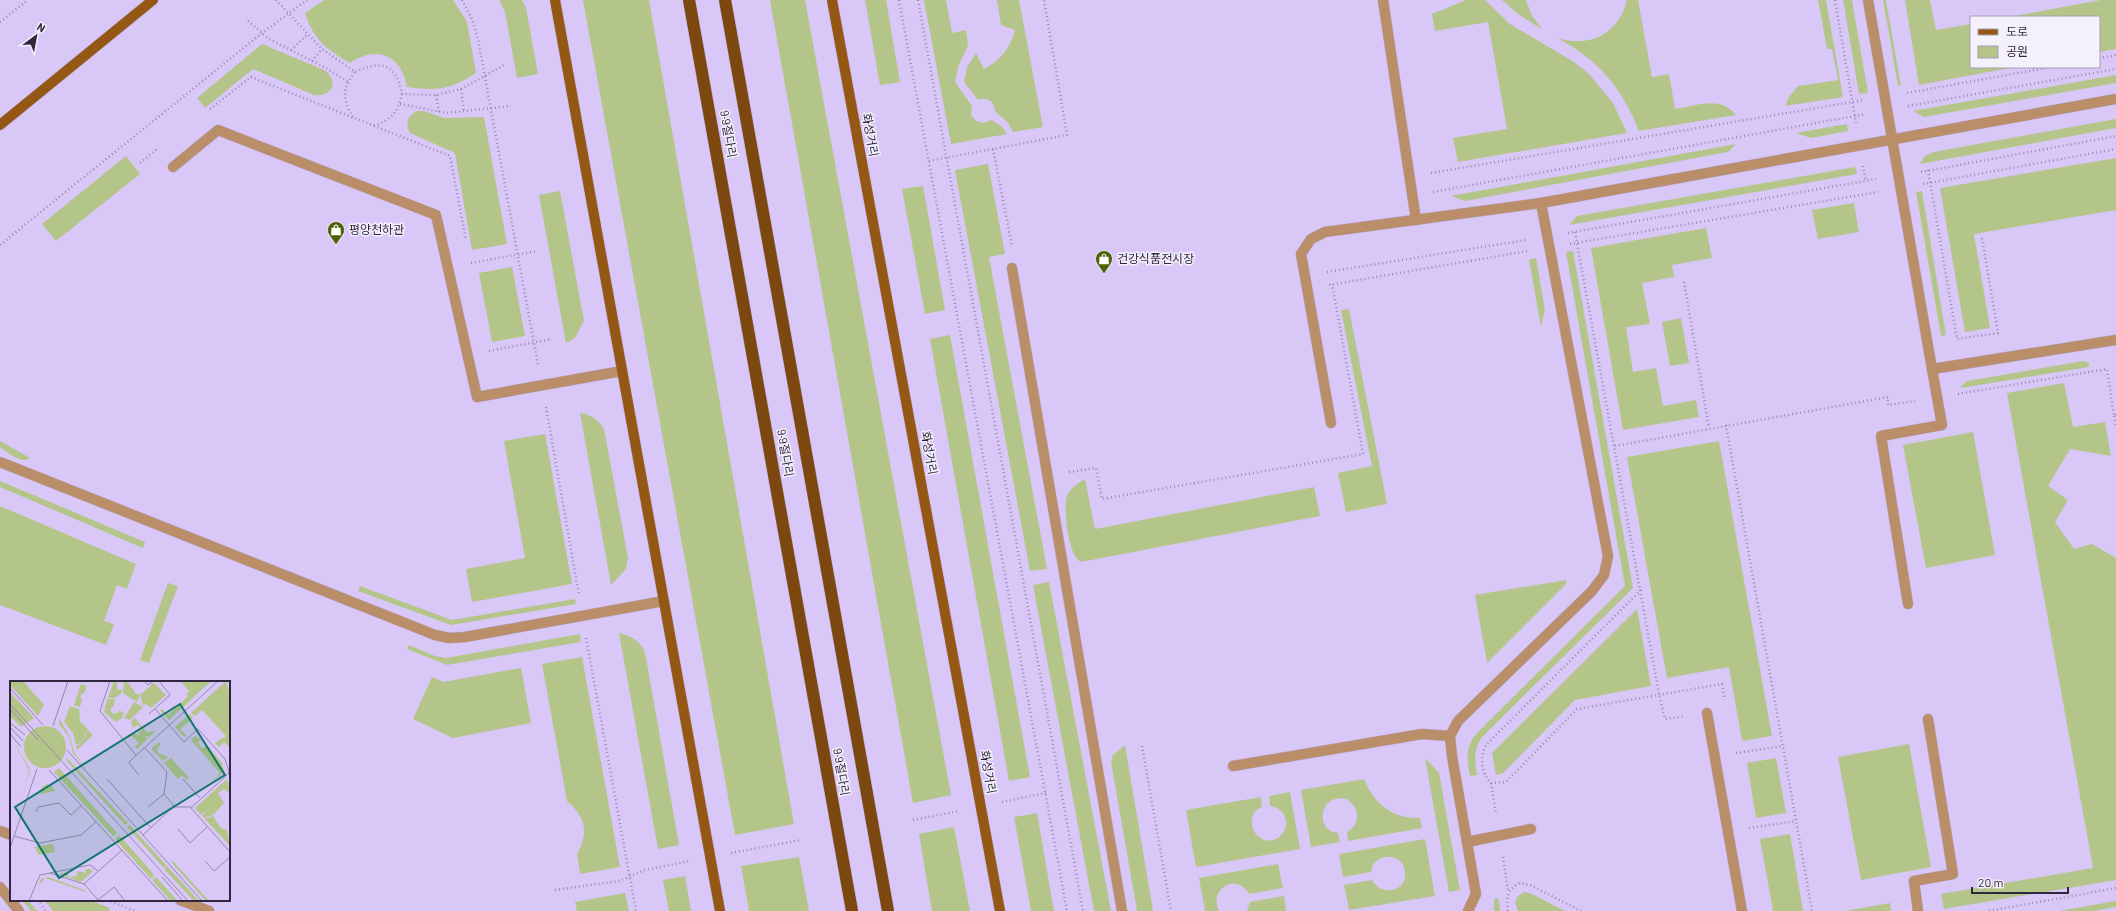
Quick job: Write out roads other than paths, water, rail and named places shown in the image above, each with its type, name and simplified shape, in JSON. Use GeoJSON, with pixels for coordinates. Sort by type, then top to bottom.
{"type":"FeatureCollection","features":[{"type":"Feature","properties":{"kind":"highway","name":"9·9절다리"},"geometry":{"type":"LineString","coordinates":[[689,0],[852,911]]}},
{"type":"Feature","properties":{"kind":"highway","name":"9·9절다리"},"geometry":{"type":"LineString","coordinates":[[725,0],[888,911]]}},
{"type":"Feature","properties":{"kind":"main road"},"geometry":{"type":"LineString","coordinates":[[2,120],[153,0]]}},
{"type":"Feature","properties":{"kind":"main road"},"geometry":{"type":"LineString","coordinates":[[555,0],[720,911]]}},
{"type":"Feature","properties":{"kind":"main road","name":"화성거리"},"geometry":{"type":"LineString","coordinates":[[832,0],[1000,911]]}},
{"type":"Feature","properties":{"kind":"street"},"geometry":{"type":"LineString","coordinates":[[1383,0],[1416,220]]}},
{"type":"Feature","properties":{"kind":"street"},"geometry":{"type":"LineString","coordinates":[[1868,0],[1942,425],[1881,436],[1908,604]]}},
{"type":"Feature","properties":{"kind":"street"},"geometry":{"type":"LineString","coordinates":[[1331,423],[1301,254],[1311,239],[1324,232],[1541,203],[2116,99]]}},
{"type":"Feature","properties":{"kind":"street"},"geometry":{"type":"LineString","coordinates":[[173,167],[218,130],[436,215],[477,397],[622,371]]}},
{"type":"Feature","properties":{"kind":"street"},"geometry":{"type":"LineString","coordinates":[[1468,911],[1476,894],[1452,756],[1450,736],[1458,721],[1592,591],[1604,575],[1608,556],[1541,203]]}},
{"type":"Feature","properties":{"kind":"street"},"geometry":{"type":"LineString","coordinates":[[1012,268],[1122,911]]}},
{"type":"Feature","properties":{"kind":"street"},"geometry":{"type":"LineString","coordinates":[[1932,369],[2116,340]]}},
{"type":"Feature","properties":{"kind":"street"},"geometry":{"type":"LineString","coordinates":[[0,462],[435,635],[449,638],[465,637],[664,601]]}},
{"type":"Feature","properties":{"kind":"street"},"geometry":{"type":"LineString","coordinates":[[1707,713],[1742,911]]}},
{"type":"Feature","properties":{"kind":"street"},"geometry":{"type":"LineString","coordinates":[[1918,911],[1914,881],[1953,874],[1928,719]]}},
{"type":"Feature","properties":{"kind":"street"},"geometry":{"type":"LineString","coordinates":[[1233,766],[1422,734],[1450,736]]}},
{"type":"Feature","properties":{"kind":"street"},"geometry":{"type":"LineString","coordinates":[[1467,842],[1531,829]]}},
{"type":"Feature","properties":{"kind":"street"},"geometry":{"type":"LineString","coordinates":[[0,831],[10,835]]}},
{"type":"Feature","properties":{"kind":"street"},"geometry":{"type":"LineString","coordinates":[[0,887],[10,900]]}},
{"type":"Feature","properties":{"kind":"street"},"geometry":{"type":"LineString","coordinates":[[11,901],[19,911]]}},
{"type":"Feature","properties":{"kind":"street"},"geometry":{"type":"LineString","coordinates":[[183,901],[209,911]]}},
{"type":"Feature","properties":{"kind":"place","name":"평양천하관"},"geometry":{"type":"Point","coordinates":[336,245]}},
{"type":"Feature","properties":{"kind":"place","name":"건강식품전시장"},"geometry":{"type":"Point","coordinates":[1104,274]}}]}
